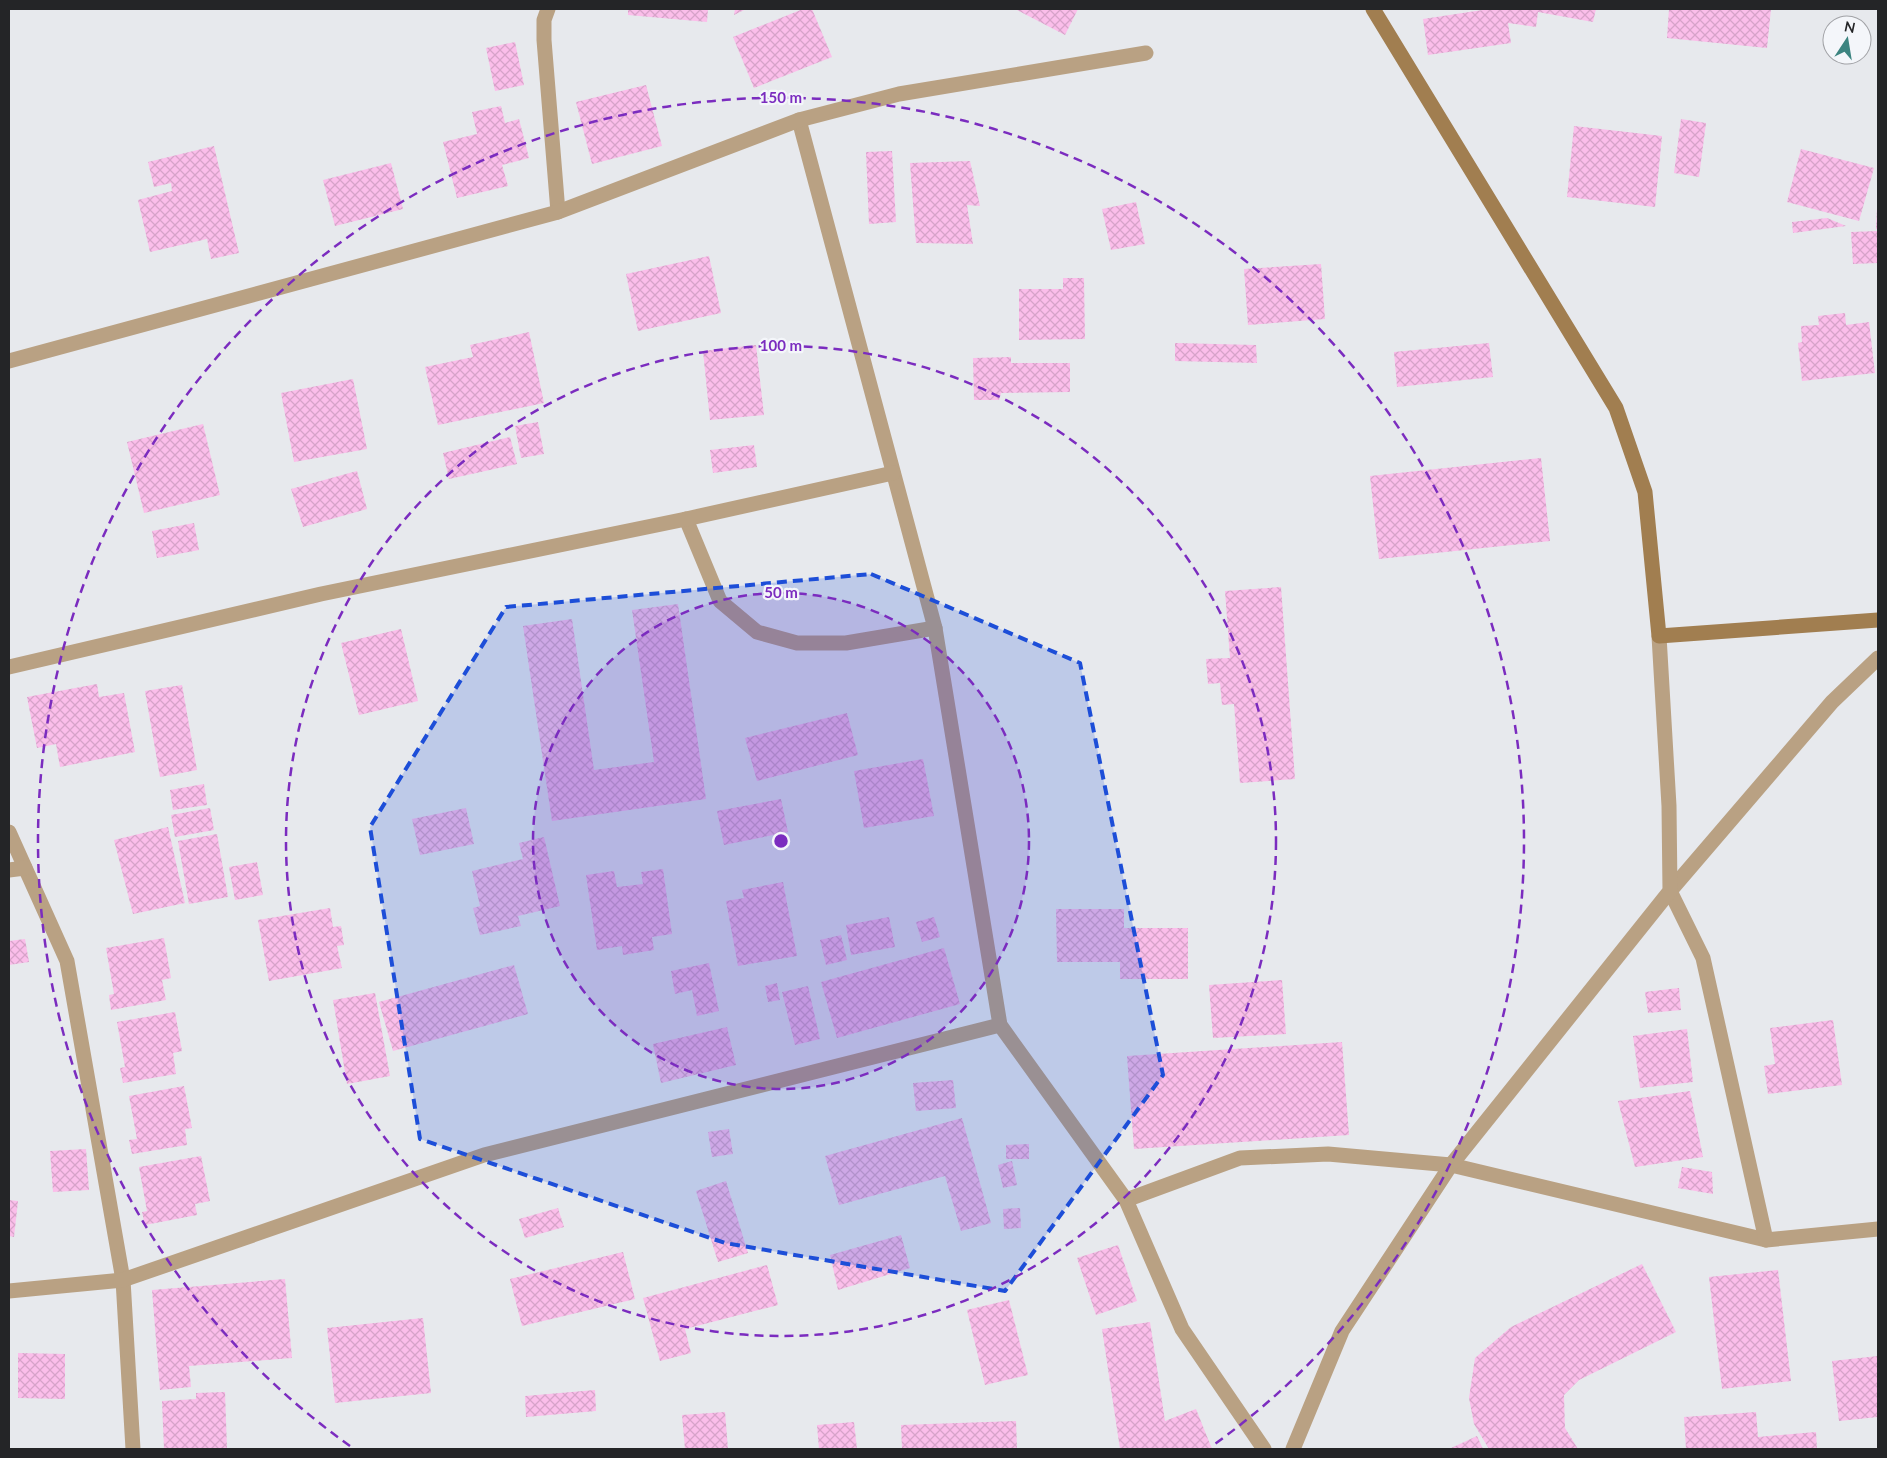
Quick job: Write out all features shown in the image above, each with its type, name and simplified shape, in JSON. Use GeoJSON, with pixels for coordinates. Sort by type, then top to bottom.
{"type":"FeatureCollection","features":[{"type":"Feature","properties":{"kind":"street"},"geometry":{"type":"LineString","coordinates":[[548,9],[544,20],[544,40],[558,212]]}},
{"type":"Feature","properties":{"kind":"street"},"geometry":{"type":"LineString","coordinates":[[1373,9],[1616,408],[1645,492],[1658,636],[1669,806],[1670,892],[1703,958],[1766,1240]]}},
{"type":"Feature","properties":{"kind":"street"},"geometry":{"type":"LineString","coordinates":[[9,361],[558,212],[799,120],[899,94],[1146,53]]}},
{"type":"Feature","properties":{"kind":"street"},"geometry":{"type":"LineString","coordinates":[[799,120],[935,628],[1000,1024],[1126,1200],[1182,1329],[1264,1449]]}},
{"type":"Feature","properties":{"kind":"street"},"geometry":{"type":"LineString","coordinates":[[9,667],[321,594],[686,519],[893,473]]}},
{"type":"Feature","properties":{"kind":"street"},"geometry":{"type":"LineString","coordinates":[[686,519],[720,601],[757,632],[797,643],[846,643],[935,628]]}},
{"type":"Feature","properties":{"kind":"street"},"geometry":{"type":"LineString","coordinates":[[1658,636],[1878,620]]}},
{"type":"Feature","properties":{"kind":"street"},"geometry":{"type":"LineString","coordinates":[[1293,1449],[1342,1331],[1451,1165],[1670,892],[1832,702],[1878,658]]}},
{"type":"Feature","properties":{"kind":"street"},"geometry":{"type":"LineString","coordinates":[[9,832],[67,961],[123,1280],[133,1449]]}},
{"type":"Feature","properties":{"kind":"street"},"geometry":{"type":"LineString","coordinates":[[9,870],[25,868]]}},
{"type":"Feature","properties":{"kind":"street"},"geometry":{"type":"LineString","coordinates":[[9,1291],[123,1280],[484,1155],[1000,1024]]}},
{"type":"Feature","properties":{"kind":"street"},"geometry":{"type":"LineString","coordinates":[[1126,1200],[1240,1158],[1328,1154],[1451,1165],[1766,1240],[1878,1229]]}},
{"type":"Feature","properties":{"kind":"highlighted area"},"geometry":{"type":"Polygon","coordinates":[[[871,574],[1080,663],[1163,1075],[1005,1291],[725,1243],[420,1139],[370,827],[506,607],[871,574]]]}},
{"type":"Feature","properties":{"kind":"building"},"geometry":{"type":"Polygon","coordinates":[[[628,9],[708,9],[707,22],[628,15],[628,9]]]}},
{"type":"Feature","properties":{"kind":"building"},"geometry":{"type":"Polygon","coordinates":[[[735,9],[746,9],[734,15],[735,9]]]}},
{"type":"Feature","properties":{"kind":"building"},"geometry":{"type":"Polygon","coordinates":[[[803,9],[812,9],[832,57],[754,88],[733,37],[803,9]]]}},
{"type":"Feature","properties":{"kind":"building"},"geometry":{"type":"Polygon","coordinates":[[[1015,9],[1078,9],[1065,35],[1015,9]]]}},
{"type":"Feature","properties":{"kind":"building"},"geometry":{"type":"Polygon","coordinates":[[[1489,9],[1596,9],[1593,22],[1538,12],[1536,27],[1508,23],[1511,43],[1428,55],[1423,19],[1489,9]]]}},
{"type":"Feature","properties":{"kind":"building"},"geometry":{"type":"Polygon","coordinates":[[[1669,9],[1771,9],[1767,48],[1667,38],[1669,9]]]}},
{"type":"Feature","properties":{"kind":"building"},"geometry":{"type":"Polygon","coordinates":[[[515,42],[524,85],[495,91],[486,48],[515,42]]]}},
{"type":"Feature","properties":{"kind":"building"},"geometry":{"type":"Polygon","coordinates":[[[646,85],[662,146],[592,164],[576,102],[646,85]]]}},
{"type":"Feature","properties":{"kind":"building"},"geometry":{"type":"Polygon","coordinates":[[[501,106],[505,123],[519,119],[529,158],[502,165],[508,186],[457,198],[443,142],[477,134],[472,112],[501,106]]]}},
{"type":"Feature","properties":{"kind":"building"},"geometry":{"type":"Polygon","coordinates":[[[1681,119],[1706,123],[1699,177],[1674,173],[1681,119]]]}},
{"type":"Feature","properties":{"kind":"building"},"geometry":{"type":"Polygon","coordinates":[[[1574,126],[1662,136],[1655,207],[1567,197],[1574,126]]]}},
{"type":"Feature","properties":{"kind":"building"},"geometry":{"type":"Polygon","coordinates":[[[214,146],[239,253],[211,259],[207,239],[150,252],[138,200],[172,191],[171,183],[154,187],[148,162],[214,146]]]}},
{"type":"Feature","properties":{"kind":"building"},"geometry":{"type":"Polygon","coordinates":[[[1801,149],[1874,168],[1859,221],[1787,202],[1801,149]]]}},
{"type":"Feature","properties":{"kind":"building"},"geometry":{"type":"Polygon","coordinates":[[[892,151],[896,222],[869,224],[866,152],[892,151]]]}},
{"type":"Feature","properties":{"kind":"building"},"geometry":{"type":"Polygon","coordinates":[[[970,161],[980,206],[967,205],[973,244],[916,243],[910,163],[970,161]]]}},
{"type":"Feature","properties":{"kind":"building"},"geometry":{"type":"Polygon","coordinates":[[[391,163],[403,209],[335,226],[323,180],[391,163]]]}},
{"type":"Feature","properties":{"kind":"building"},"geometry":{"type":"Polygon","coordinates":[[[1136,202],[1145,244],[1111,250],[1102,209],[1136,202]]]}},
{"type":"Feature","properties":{"kind":"building"},"geometry":{"type":"Polygon","coordinates":[[[1877,208],[1878,229],[1876,229],[1877,208]]]}},
{"type":"Feature","properties":{"kind":"building"},"geometry":{"type":"Polygon","coordinates":[[[1827,218],[1846,226],[1793,233],[1792,222],[1827,218]]]}},
{"type":"Feature","properties":{"kind":"building"},"geometry":{"type":"Polygon","coordinates":[[[1878,231],[1878,263],[1853,264],[1851,232],[1878,231]]]}},
{"type":"Feature","properties":{"kind":"building"},"geometry":{"type":"Polygon","coordinates":[[[709,256],[721,313],[638,331],[626,274],[709,256]]]}},
{"type":"Feature","properties":{"kind":"building"},"geometry":{"type":"Polygon","coordinates":[[[1321,264],[1325,319],[1248,325],[1244,269],[1321,264]]]}},
{"type":"Feature","properties":{"kind":"building"},"geometry":{"type":"Polygon","coordinates":[[[1063,278],[1084,278],[1085,339],[1019,340],[1019,289],[1063,289],[1063,278]]]}},
{"type":"Feature","properties":{"kind":"building"},"geometry":{"type":"Polygon","coordinates":[[[1845,313],[1846,325],[1869,322],[1875,373],[1802,381],[1798,343],[1802,342],[1801,326],[1819,325],[1818,316],[1845,313]]]}},
{"type":"Feature","properties":{"kind":"building"},"geometry":{"type":"Polygon","coordinates":[[[529,332],[544,403],[438,425],[425,367],[473,357],[470,345],[529,332]]]}},
{"type":"Feature","properties":{"kind":"building"},"geometry":{"type":"Polygon","coordinates":[[[1175,343],[1256,345],[1257,363],[1175,361],[1175,343]]]}},
{"type":"Feature","properties":{"kind":"building"},"geometry":{"type":"Polygon","coordinates":[[[1489,343],[1493,377],[1397,387],[1394,352],[1489,343]]]}},
{"type":"Feature","properties":{"kind":"building"},"geometry":{"type":"Polygon","coordinates":[[[756,345],[764,415],[710,420],[703,351],[756,345]]]}},
{"type":"Feature","properties":{"kind":"building"},"geometry":{"type":"Polygon","coordinates":[[[1011,357],[1011,363],[1070,363],[1070,392],[1001,393],[999,400],[974,400],[973,358],[1011,357]]]}},
{"type":"Feature","properties":{"kind":"building"},"geometry":{"type":"Polygon","coordinates":[[[353,379],[367,449],[294,462],[281,393],[353,379]]]}},
{"type":"Feature","properties":{"kind":"building"},"geometry":{"type":"Polygon","coordinates":[[[538,422],[544,454],[521,458],[515,426],[538,422]]]}},
{"type":"Feature","properties":{"kind":"building"},"geometry":{"type":"Polygon","coordinates":[[[203,424],[220,495],[144,513],[127,442],[203,424]]]}},
{"type":"Feature","properties":{"kind":"building"},"geometry":{"type":"Polygon","coordinates":[[[510,437],[517,464],[449,479],[443,453],[510,437]]]}},
{"type":"Feature","properties":{"kind":"building"},"geometry":{"type":"Polygon","coordinates":[[[754,445],[757,467],[713,473],[710,450],[754,445]]]}},
{"type":"Feature","properties":{"kind":"building"},"geometry":{"type":"Polygon","coordinates":[[[1541,458],[1550,541],[1379,559],[1370,476],[1541,458]]]}},
{"type":"Feature","properties":{"kind":"building"},"geometry":{"type":"Polygon","coordinates":[[[357,471],[367,509],[303,527],[291,489],[357,471]]]}},
{"type":"Feature","properties":{"kind":"building"},"geometry":{"type":"Polygon","coordinates":[[[194,523],[199,550],[157,558],[152,531],[194,523]]]}},
{"type":"Feature","properties":{"kind":"building"},"geometry":{"type":"Polygon","coordinates":[[[1281,587],[1295,779],[1240,783],[1234,704],[1222,705],[1220,683],[1208,684],[1206,659],[1230,658],[1225,591],[1281,587]]]}},
{"type":"Feature","properties":{"kind":"building"},"geometry":{"type":"Polygon","coordinates":[[[678,604],[706,799],[552,821],[523,626],[572,619],[594,770],[654,762],[632,610],[678,604]]]}},
{"type":"Feature","properties":{"kind":"building"},"geometry":{"type":"Polygon","coordinates":[[[401,629],[418,701],[359,715],[341,643],[401,629]]]}},
{"type":"Feature","properties":{"kind":"building"},"geometry":{"type":"Polygon","coordinates":[[[97,684],[99,697],[124,693],[135,752],[60,767],[56,744],[37,748],[27,697],[97,684]]]}},
{"type":"Feature","properties":{"kind":"building"},"geometry":{"type":"Polygon","coordinates":[[[182,685],[197,770],[160,777],[145,691],[182,685]]]}},
{"type":"Feature","properties":{"kind":"building"},"geometry":{"type":"Polygon","coordinates":[[[847,713],[858,755],[757,781],[745,738],[847,713]]]}},
{"type":"Feature","properties":{"kind":"building"},"geometry":{"type":"Polygon","coordinates":[[[923,759],[934,816],[864,828],[854,771],[923,759]]]}},
{"type":"Feature","properties":{"kind":"building"},"geometry":{"type":"Polygon","coordinates":[[[204,784],[207,805],[173,810],[170,790],[204,784]]]}},
{"type":"Feature","properties":{"kind":"building"},"geometry":{"type":"Polygon","coordinates":[[[781,799],[788,832],[724,845],[717,811],[781,799]]]}},
{"type":"Feature","properties":{"kind":"building"},"geometry":{"type":"Polygon","coordinates":[[[210,808],[214,830],[175,837],[171,815],[210,808]]]}},
{"type":"Feature","properties":{"kind":"building"},"geometry":{"type":"Polygon","coordinates":[[[466,808],[474,844],[420,855],[412,819],[466,808]]]}},
{"type":"Feature","properties":{"kind":"building"},"geometry":{"type":"Polygon","coordinates":[[[168,827],[185,903],[133,914],[114,840],[168,827]]]}},
{"type":"Feature","properties":{"kind":"building"},"geometry":{"type":"Polygon","coordinates":[[[217,834],[228,897],[189,904],[178,841],[217,834]]]}},
{"type":"Feature","properties":{"kind":"building"},"geometry":{"type":"Polygon","coordinates":[[[544,837],[560,906],[518,916],[521,926],[480,935],[473,908],[480,906],[472,871],[523,859],[519,843],[544,837]]]}},
{"type":"Feature","properties":{"kind":"building"},"geometry":{"type":"Polygon","coordinates":[[[257,862],[263,895],[235,900],[229,867],[257,862]]]}},
{"type":"Feature","properties":{"kind":"building"},"geometry":{"type":"Polygon","coordinates":[[[663,869],[672,934],[652,937],[654,950],[623,955],[622,946],[597,950],[586,875],[614,871],[617,887],[643,884],[641,872],[663,869]]]}},
{"type":"Feature","properties":{"kind":"building"},"geometry":{"type":"Polygon","coordinates":[[[783,882],[797,956],[738,966],[726,901],[744,898],[742,890],[783,882]]]}},
{"type":"Feature","properties":{"kind":"building"},"geometry":{"type":"Polygon","coordinates":[[[330,908],[333,927],[341,926],[344,945],[337,946],[342,968],[269,981],[258,920],[330,908]]]}},
{"type":"Feature","properties":{"kind":"building"},"geometry":{"type":"Polygon","coordinates":[[[1056,909],[1124,909],[1124,928],[1188,928],[1188,979],[1120,979],[1120,962],[1057,962],[1056,909]]]}},
{"type":"Feature","properties":{"kind":"building"},"geometry":{"type":"Polygon","coordinates":[[[889,917],[895,947],[851,955],[846,925],[889,917]]]}},
{"type":"Feature","properties":{"kind":"building"},"geometry":{"type":"Polygon","coordinates":[[[934,917],[940,937],[922,942],[916,922],[934,917]]]}},
{"type":"Feature","properties":{"kind":"building"},"geometry":{"type":"Polygon","coordinates":[[[841,935],[847,960],[826,965],[820,940],[841,935]]]}},
{"type":"Feature","properties":{"kind":"building"},"geometry":{"type":"Polygon","coordinates":[[[164,938],[171,978],[162,980],[166,1000],[111,1010],[109,995],[114,994],[106,948],[164,938]]]}},
{"type":"Feature","properties":{"kind":"building"},"geometry":{"type":"Polygon","coordinates":[[[25,939],[29,962],[9,965],[9,941],[25,939]]]}},
{"type":"Feature","properties":{"kind":"building"},"geometry":{"type":"Polygon","coordinates":[[[944,948],[960,1004],[837,1038],[821,982],[944,948]]]}},
{"type":"Feature","properties":{"kind":"building"},"geometry":{"type":"Polygon","coordinates":[[[709,963],[719,1011],[697,1016],[692,990],[675,994],[671,971],[709,963]]]}},
{"type":"Feature","properties":{"kind":"building"},"geometry":{"type":"Polygon","coordinates":[[[514,965],[528,1014],[393,1051],[379,1002],[514,965]]]}},
{"type":"Feature","properties":{"kind":"building"},"geometry":{"type":"Polygon","coordinates":[[[1282,980],[1286,1034],[1213,1038],[1209,985],[1282,980]]]}},
{"type":"Feature","properties":{"kind":"building"},"geometry":{"type":"Polygon","coordinates":[[[777,983],[780,1000],[768,1002],[765,986],[777,983]]]}},
{"type":"Feature","properties":{"kind":"building"},"geometry":{"type":"Polygon","coordinates":[[[808,986],[820,1039],[795,1045],[782,992],[808,986]]]}},
{"type":"Feature","properties":{"kind":"building"},"geometry":{"type":"Polygon","coordinates":[[[1679,988],[1681,1010],[1648,1013],[1645,992],[1679,988]]]}},
{"type":"Feature","properties":{"kind":"building"},"geometry":{"type":"Polygon","coordinates":[[[375,993],[390,1076],[347,1084],[333,1000],[375,993]]]}},
{"type":"Feature","properties":{"kind":"building"},"geometry":{"type":"Polygon","coordinates":[[[175,1012],[182,1051],[173,1053],[176,1074],[123,1083],[120,1068],[125,1067],[117,1022],[175,1012]]]}},
{"type":"Feature","properties":{"kind":"building"},"geometry":{"type":"Polygon","coordinates":[[[1833,1020],[1842,1085],[1768,1094],[1764,1066],[1775,1064],[1770,1028],[1833,1020]]]}},
{"type":"Feature","properties":{"kind":"building"},"geometry":{"type":"Polygon","coordinates":[[[727,1027],[736,1065],[661,1083],[653,1044],[727,1027]]]}},
{"type":"Feature","properties":{"kind":"building"},"geometry":{"type":"Polygon","coordinates":[[[1687,1029],[1693,1082],[1640,1088],[1633,1036],[1687,1029]]]}},
{"type":"Feature","properties":{"kind":"building"},"geometry":{"type":"Polygon","coordinates":[[[1342,1042],[1349,1135],[1134,1149],[1127,1056],[1342,1042]]]}},
{"type":"Feature","properties":{"kind":"building"},"geometry":{"type":"Polygon","coordinates":[[[953,1080],[956,1108],[916,1111],[913,1083],[953,1080]]]}},
{"type":"Feature","properties":{"kind":"building"},"geometry":{"type":"Polygon","coordinates":[[[184,1086],[192,1128],[185,1129],[187,1145],[132,1154],[129,1140],[137,1139],[129,1096],[184,1086]]]}},
{"type":"Feature","properties":{"kind":"building"},"geometry":{"type":"Polygon","coordinates":[[[1690,1091],[1703,1157],[1635,1167],[1618,1101],[1690,1091]]]}},
{"type":"Feature","properties":{"kind":"building"},"geometry":{"type":"Polygon","coordinates":[[[962,1118],[991,1223],[961,1231],[945,1176],[839,1205],[825,1156],[962,1118]]]}},
{"type":"Feature","properties":{"kind":"building"},"geometry":{"type":"Polygon","coordinates":[[[729,1129],[733,1154],[712,1157],[708,1132],[729,1129]]]}},
{"type":"Feature","properties":{"kind":"building"},"geometry":{"type":"Polygon","coordinates":[[[1029,1144],[1029,1159],[1006,1159],[1006,1145],[1029,1144]]]}},
{"type":"Feature","properties":{"kind":"building"},"geometry":{"type":"Polygon","coordinates":[[[86,1149],[89,1190],[53,1192],[50,1151],[86,1149]]]}},
{"type":"Feature","properties":{"kind":"building"},"geometry":{"type":"Polygon","coordinates":[[[201,1156],[210,1201],[195,1204],[197,1215],[145,1225],[142,1212],[147,1211],[139,1167],[201,1156]]]}},
{"type":"Feature","properties":{"kind":"building"},"geometry":{"type":"Polygon","coordinates":[[[1012,1161],[1017,1185],[1003,1188],[998,1165],[1012,1161]]]}},
{"type":"Feature","properties":{"kind":"building"},"geometry":{"type":"Polygon","coordinates":[[[1682,1167],[1712,1172],[1713,1194],[1678,1188],[1682,1167]]]}},
{"type":"Feature","properties":{"kind":"building"},"geometry":{"type":"Polygon","coordinates":[[[726,1181],[748,1253],[718,1262],[696,1191],[726,1181]]]}},
{"type":"Feature","properties":{"kind":"building"},"geometry":{"type":"Polygon","coordinates":[[[9,1200],[18,1201],[14,1237],[9,1236],[9,1200]]]}},
{"type":"Feature","properties":{"kind":"building"},"geometry":{"type":"Polygon","coordinates":[[[558,1208],[564,1227],[525,1238],[519,1219],[558,1208]]]}},
{"type":"Feature","properties":{"kind":"building"},"geometry":{"type":"Polygon","coordinates":[[[1020,1208],[1021,1228],[1004,1229],[1003,1209],[1020,1208]]]}},
{"type":"Feature","properties":{"kind":"building"},"geometry":{"type":"Polygon","coordinates":[[[901,1235],[910,1268],[838,1290],[830,1255],[901,1235]]]}},
{"type":"Feature","properties":{"kind":"building"},"geometry":{"type":"Polygon","coordinates":[[[1118,1245],[1137,1301],[1096,1315],[1077,1258],[1118,1245]]]}},
{"type":"Feature","properties":{"kind":"building"},"geometry":{"type":"Polygon","coordinates":[[[623,1252],[635,1299],[522,1326],[510,1279],[623,1252]]]}},
{"type":"Feature","properties":{"kind":"building"},"geometry":{"type":"Polygon","coordinates":[[[1642,1264],[1676,1332],[1579,1380],[1564,1395],[1565,1428],[1578,1449],[1489,1449],[1474,1424],[1469,1398],[1475,1358],[1511,1327],[1642,1264]]]}},
{"type":"Feature","properties":{"kind":"building"},"geometry":{"type":"Polygon","coordinates":[[[767,1265],[778,1305],[685,1329],[691,1353],[660,1361],[643,1298],[767,1265]]]}},
{"type":"Feature","properties":{"kind":"building"},"geometry":{"type":"Polygon","coordinates":[[[1778,1270],[1791,1381],[1722,1389],[1709,1277],[1778,1270]]]}},
{"type":"Feature","properties":{"kind":"building"},"geometry":{"type":"Polygon","coordinates":[[[285,1279],[292,1358],[189,1366],[191,1387],[160,1390],[152,1290],[285,1279]]]}},
{"type":"Feature","properties":{"kind":"building"},"geometry":{"type":"Polygon","coordinates":[[[1009,1300],[1028,1375],[985,1385],[967,1310],[1009,1300]]]}},
{"type":"Feature","properties":{"kind":"building"},"geometry":{"type":"Polygon","coordinates":[[[423,1318],[431,1393],[335,1403],[327,1328],[423,1318]]]}},
{"type":"Feature","properties":{"kind":"building"},"geometry":{"type":"Polygon","coordinates":[[[1150,1322],[1165,1421],[1196,1409],[1212,1449],[1120,1449],[1102,1329],[1150,1322]]]}},
{"type":"Feature","properties":{"kind":"building"},"geometry":{"type":"Polygon","coordinates":[[[18,1353],[65,1354],[65,1399],[18,1398],[18,1353]]]}},
{"type":"Feature","properties":{"kind":"building"},"geometry":{"type":"Polygon","coordinates":[[[1878,1356],[1878,1417],[1839,1421],[1832,1361],[1878,1356]]]}},
{"type":"Feature","properties":{"kind":"building"},"geometry":{"type":"Polygon","coordinates":[[[595,1390],[596,1411],[526,1417],[525,1396],[595,1390]]]}},
{"type":"Feature","properties":{"kind":"building"},"geometry":{"type":"Polygon","coordinates":[[[225,1392],[227,1449],[164,1449],[162,1401],[196,1399],[196,1393],[225,1392]]]}},
{"type":"Feature","properties":{"kind":"building"},"geometry":{"type":"Polygon","coordinates":[[[725,1412],[728,1449],[685,1449],[682,1415],[725,1412]]]}},
{"type":"Feature","properties":{"kind":"building"},"geometry":{"type":"Polygon","coordinates":[[[1756,1412],[1758,1437],[1816,1432],[1817,1449],[1686,1449],[1684,1417],[1756,1412]]]}},
{"type":"Feature","properties":{"kind":"building"},"geometry":{"type":"Polygon","coordinates":[[[1016,1421],[1017,1449],[902,1449],[901,1425],[1016,1421]]]}},
{"type":"Feature","properties":{"kind":"building"},"geometry":{"type":"Polygon","coordinates":[[[854,1422],[857,1449],[819,1449],[817,1425],[854,1422]]]}},
{"type":"Feature","properties":{"kind":"building"},"geometry":{"type":"Polygon","coordinates":[[[1477,1436],[1483,1449],[1449,1449],[1477,1436]]]}}]}
